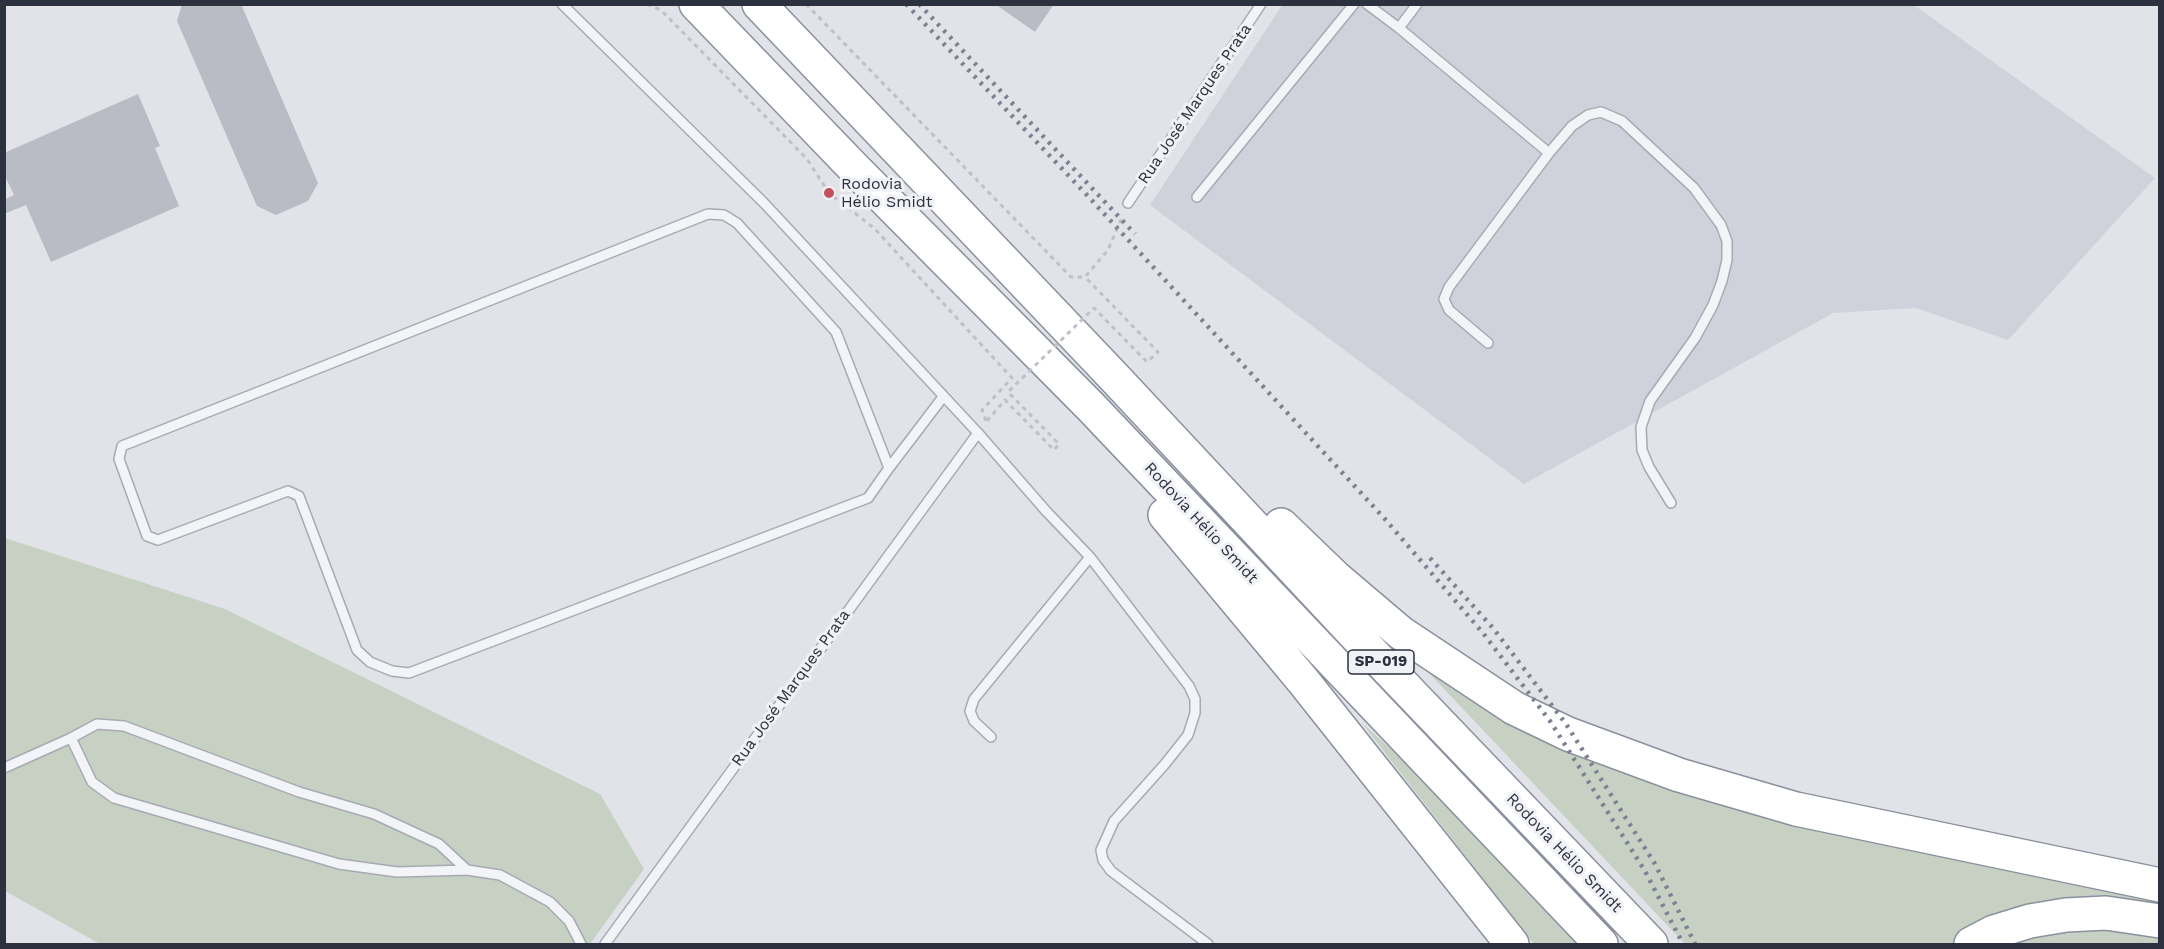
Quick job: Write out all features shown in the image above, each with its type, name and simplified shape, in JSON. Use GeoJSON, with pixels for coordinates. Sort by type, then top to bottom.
{"type":"FeatureCollection","features":[{"type":"Feature","properties":{"kind":"highway","name":"Rodovia Hélio Smidt"},"geometry":{"type":"LineString","coordinates":[[696,4],[853,167],[1091,407],[1600,945]]}},
{"type":"Feature","properties":{"kind":"highway","name":"Rodovia Hélio Smidt"},"geometry":{"type":"LineString","coordinates":[[759,4],[1651,945]]}},
{"type":"Feature","properties":{"kind":"highway"},"geometry":{"type":"LineString","coordinates":[[1114,377],[1212,456],[1335,577],[1401,633],[1514,708],[1568,734],[1679,776],[1796,809],[2160,885]]}},
{"type":"Feature","properties":{"kind":"highway"},"geometry":{"type":"LineString","coordinates":[[1091,407],[1123,461],[1154,502],[1304,682],[1512,945]]}},
{"type":"Feature","properties":{"kind":"highway"},"geometry":{"type":"LineString","coordinates":[[1971,945],[1994,932],[2030,921],[2066,915],[2106,913],[2160,921]]}},
{"type":"Feature","properties":{"kind":"lane"},"geometry":{"type":"LineString","coordinates":[[562,4],[764,203],[978,433],[1046,511],[1090,557],[1190,686],[1195,706],[1193,724],[1180,746],[1114,820],[1101,850],[1103,860],[1116,875],[1208,945]]}},
{"type":"Feature","properties":{"kind":"lane","name":"Rua José Marques Prata"},"geometry":{"type":"LineString","coordinates":[[1128,203],[1261,4]]}},
{"type":"Feature","properties":{"kind":"lane"},"geometry":{"type":"LineString","coordinates":[[1197,197],[1354,4]]}},
{"type":"Feature","properties":{"kind":"lane"},"geometry":{"type":"LineString","coordinates":[[1367,4],[1549,153]]}},
{"type":"Feature","properties":{"kind":"lane"},"geometry":{"type":"LineString","coordinates":[[1399,28],[1417,4]]}},
{"type":"Feature","properties":{"kind":"lane"},"geometry":{"type":"LineString","coordinates":[[1488,343],[1449,310],[1444,299],[1449,287],[1549,153],[1572,126],[1588,115],[1602,112],[1622,121],[1694,188],[1721,225],[1727,242],[1725,271],[1713,305],[1695,338],[1650,401],[1641,427],[1641,443],[1646,459],[1671,503]]}},
{"type":"Feature","properties":{"kind":"lane"},"geometry":{"type":"LineString","coordinates":[[889,468],[836,332],[737,224],[724,215],[708,214],[122,446],[119,459],[147,536],[158,540],[288,491],[299,496],[357,650],[370,662],[392,671],[409,673],[868,498],[943,397]]}},
{"type":"Feature","properties":{"kind":"lane","name":"Rua José Marques Prata"},"geometry":{"type":"LineString","coordinates":[[605,945],[978,433]]}},
{"type":"Feature","properties":{"kind":"lane"},"geometry":{"type":"LineString","coordinates":[[991,737],[974,721],[970,711],[974,699],[1090,557]]}},
{"type":"Feature","properties":{"kind":"lane"},"geometry":{"type":"LineString","coordinates":[[4,768],[97,724],[124,726],[299,792],[374,814],[440,844],[467,870]]}},
{"type":"Feature","properties":{"kind":"lane"},"geometry":{"type":"LineString","coordinates":[[71,738],[92,782],[114,798],[339,864],[397,872],[467,870],[500,875],[550,902],[569,921],[581,945]]}},
{"type":"Feature","properties":{"kind":"path"},"geometry":{"type":"LineString","coordinates":[[648,4],[662,10],[670,18],[807,159],[830,193],[874,228],[1012,378],[982,410],[987,421],[1005,400],[1054,450],[1059,444],[1008,392],[1094,308],[1147,362],[1158,352],[1085,277],[1071,277],[806,4]]}},
{"type":"Feature","properties":{"kind":"path"},"geometry":{"type":"LineString","coordinates":[[1085,277],[1108,250],[1128,203]]}},
{"type":"Feature","properties":{"kind":"shaded area"},"geometry":{"type":"Polygon","coordinates":[[[1283,4],[1914,5],[2155,178],[2008,340],[1916,308],[1833,313],[1524,484],[1150,205],[1283,4]]]}},
{"type":"Feature","properties":{"kind":"green space"},"geometry":{"type":"Polygon","coordinates":[[[5,538],[225,609],[600,794],[644,869],[590,944],[100,944],[5,891],[5,538]]]}},
{"type":"Feature","properties":{"kind":"green space"},"geometry":{"type":"Polygon","coordinates":[[[1412,655],[1512,714],[2159,894],[2159,907],[1955,944],[1685,944],[1412,655]]]}},
{"type":"Feature","properties":{"kind":"green space"},"geometry":{"type":"Polygon","coordinates":[[[1361,722],[1473,823],[1587,944],[1534,944],[1361,722]]]}},
{"type":"Feature","properties":{"kind":"green space"},"geometry":{"type":"Polygon","coordinates":[[[2159,928],[2159,944],[2007,944],[2052,930],[2159,928]]]}},
{"type":"Feature","properties":{"kind":"building"},"geometry":{"type":"Polygon","coordinates":[[[182,4],[241,4],[318,183],[308,201],[276,215],[257,206],[177,21],[182,4]]]}},
{"type":"Feature","properties":{"kind":"building"},"geometry":{"type":"Polygon","coordinates":[[[995,4],[1054,4],[1035,32],[995,4]]]}},
{"type":"Feature","properties":{"kind":"building"},"geometry":{"type":"Polygon","coordinates":[[[138,94],[160,146],[155,148],[179,206],[51,262],[26,205],[4,214],[4,200],[14,195],[4,174],[4,153],[138,94]]]}},
{"type":"Feature","properties":{"kind":"railway"},"geometry":{"type":"LineString","coordinates":[[906,4],[1085,193],[1384,518],[1483,633],[1550,721],[1645,871],[1683,944]]}},
{"type":"Feature","properties":{"kind":"railway"},"geometry":{"type":"LineString","coordinates":[[919,4],[1135,234]]}},
{"type":"Feature","properties":{"kind":"railway"},"geometry":{"type":"LineString","coordinates":[[1430,558],[1493,628],[1566,724],[1655,864],[1695,944]]}},
{"type":"Feature","properties":{"kind":"place","name":"Rodovia Hélio Smidt"},"geometry":{"type":"Point","coordinates":[829,193]}}]}
